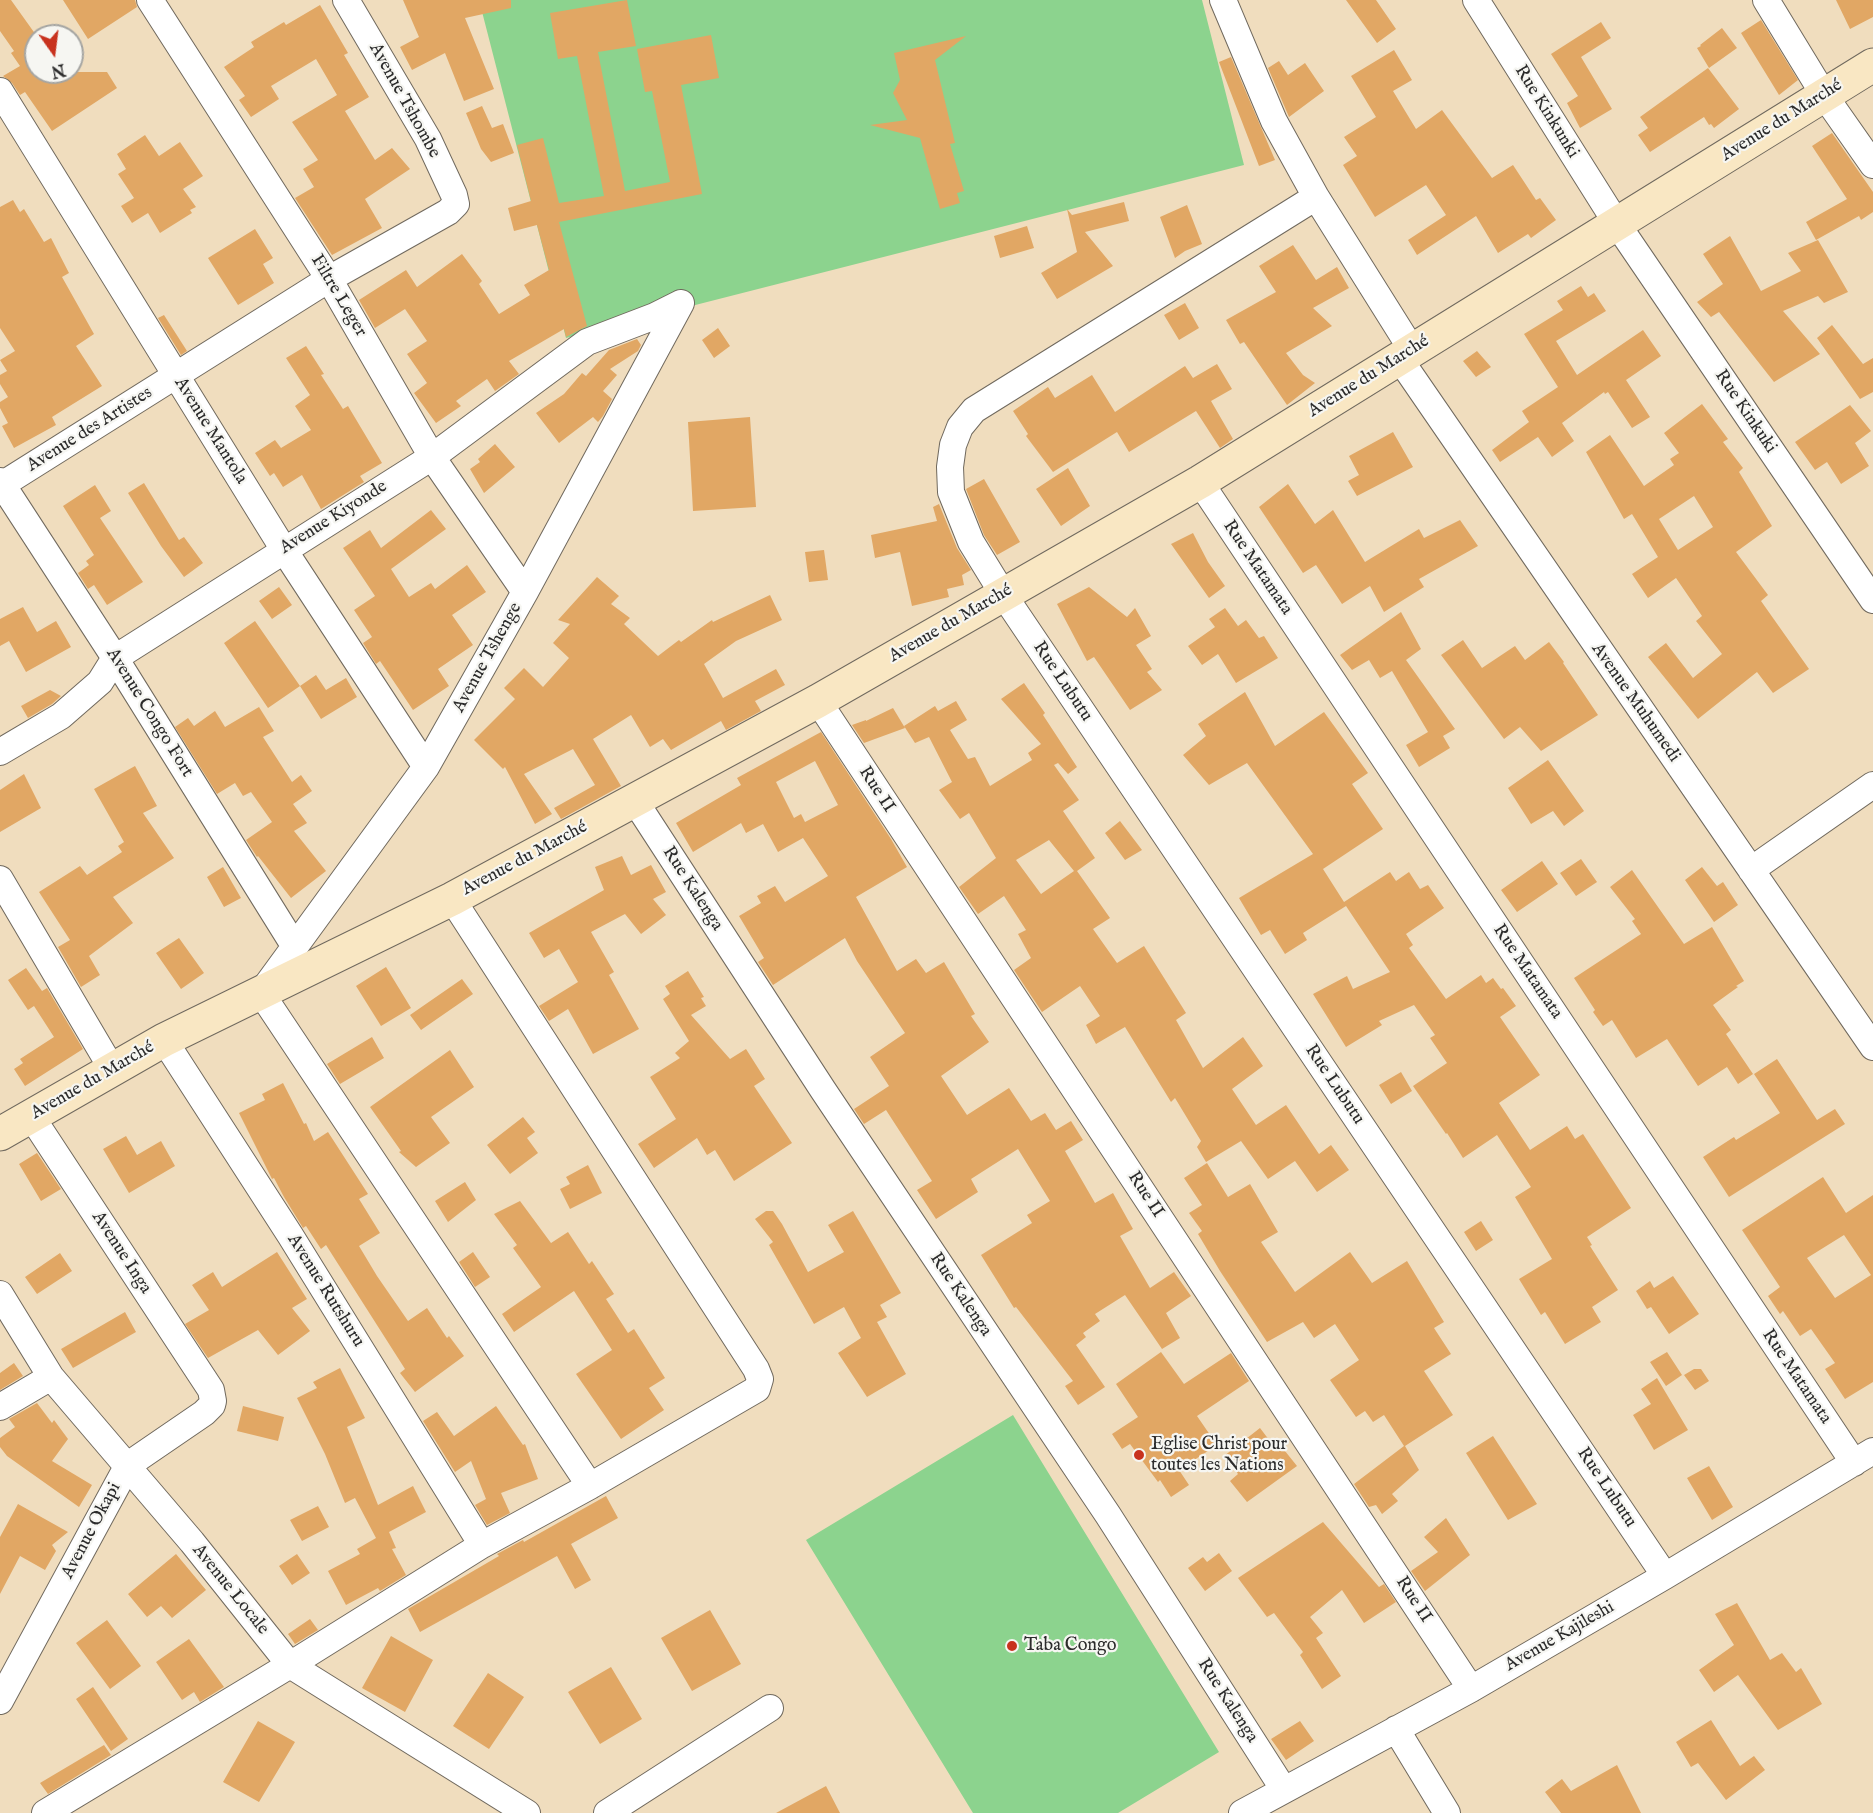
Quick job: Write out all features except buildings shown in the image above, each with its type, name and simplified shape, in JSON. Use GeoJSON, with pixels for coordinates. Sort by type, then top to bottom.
{"type":"FeatureCollection","features":[{"type":"Feature","properties":{"kind":"street","name":"Filtre Leger"},"geometry":{"type":"LineString","coordinates":[[150,0],[329,279],[432,457],[525,592]]}},
{"type":"Feature","properties":{"kind":"street","name":"Avenue Tshombe"},"geometry":{"type":"LineString","coordinates":[[346,0],[428,139],[456,204]]}},
{"type":"Feature","properties":{"kind":"street","name":"Avenue Muhumedi"},"geometry":{"type":"LineString","coordinates":[[1223,0],[1274,121],[1406,354],[1750,870],[1873,1047]]}},
{"type":"Feature","properties":{"kind":"street","name":"Rue Kinkunki"},"geometry":{"type":"LineString","coordinates":[[1476,0],[1617,224]]}},
{"type":"Feature","properties":{"kind":"street"},"geometry":{"type":"LineString","coordinates":[[1766,0],[1824,95],[1873,165]]}},
{"type":"Feature","properties":{"kind":"street","name":"Avenue du Marché"},"geometry":{"type":"LineString","coordinates":[[0,1134],[164,1040],[452,898],[818,701],[1200,482],[1873,65]]}},
{"type":"Feature","properties":{"kind":"street","name":"Avenue Mantola"},"geometry":{"type":"LineString","coordinates":[[0,91],[284,550],[426,767]]}},
{"type":"Feature","properties":{"kind":"street","name":"Rue Lubutu"},"geometry":{"type":"LineString","coordinates":[[1317,197],[974,410],[960,427],[952,445],[951,492],[971,542],[1003,594],[1665,1576]]}},
{"type":"Feature","properties":{"kind":"street","name":"Avenue des Artistes"},"geometry":{"type":"LineString","coordinates":[[1,484],[329,279],[448,212],[456,204]]}},
{"type":"Feature","properties":{"kind":"street","name":"Rue Kinkuki"},"geometry":{"type":"LineString","coordinates":[[1617,224],[1873,600]]}},
{"type":"Feature","properties":{"kind":"street","name":"Avenue Kiyonde"},"geometry":{"type":"LineString","coordinates":[[0,752],[61,716],[100,682],[115,658],[432,457],[587,342],[655,316],[681,303]]}},
{"type":"Feature","properties":{"kind":"street","name":"Avenue Tshenge"},"geometry":{"type":"LineString","coordinates":[[261,993],[426,767],[525,592],[681,303]]}},
{"type":"Feature","properties":{"kind":"street","name":"Rue Matamata"},"geometry":{"type":"LineString","coordinates":[[1200,482],[1863,1457]]}},
{"type":"Feature","properties":{"kind":"street","name":"Avenue Congo Fort"},"geometry":{"type":"LineString","coordinates":[[1,484],[115,658],[295,947]]}},
{"type":"Feature","properties":{"kind":"street","name":"Rue II"},"geometry":{"type":"LineString","coordinates":[[818,701],[1471,1689]]}},
{"type":"Feature","properties":{"kind":"street"},"geometry":{"type":"LineString","coordinates":[[1750,870],[1873,785]]}},
{"type":"Feature","properties":{"kind":"street","name":"Rue Kalenga"},"geometry":{"type":"LineString","coordinates":[[634,801],[823,1090],[1108,1515],[1284,1790]]}},
{"type":"Feature","properties":{"kind":"street"},"geometry":{"type":"LineString","coordinates":[[0,879],[112,1069]]}},
{"type":"Feature","properties":{"kind":"street"},"geometry":{"type":"LineString","coordinates":[[45,1813],[290,1665],[482,1545],[590,1486],[757,1389],[760,1379],[756,1369],[452,898]]}},
{"type":"Feature","properties":{"kind":"street"},"geometry":{"type":"LineString","coordinates":[[261,993],[590,1486]]}},
{"type":"Feature","properties":{"kind":"street","name":"Avenue Rutshuru"},"geometry":{"type":"LineString","coordinates":[[164,1040],[290,1235],[482,1545]]}},
{"type":"Feature","properties":{"kind":"street","name":"Avenue Inga"},"geometry":{"type":"LineString","coordinates":[[31,1116],[211,1390]]}},
{"type":"Feature","properties":{"kind":"street","name":"Avenue Locale"},"geometry":{"type":"LineString","coordinates":[[0,1294],[51,1377],[192,1542],[290,1665],[527,1813]]}},
{"type":"Feature","properties":{"kind":"street"},"geometry":{"type":"LineString","coordinates":[[0,1407],[51,1377]]}},
{"type":"Feature","properties":{"kind":"street","name":"Avenue Okapi"},"geometry":{"type":"LineString","coordinates":[[0,1701],[128,1465],[209,1409],[213,1401],[211,1390]]}},
{"type":"Feature","properties":{"kind":"street","name":"Avenue Kajileshi"},"geometry":{"type":"LineString","coordinates":[[1242,1813],[1471,1689],[1863,1457]]}},
{"type":"Feature","properties":{"kind":"street"},"geometry":{"type":"LineString","coordinates":[[607,1813],[770,1708]]}},
{"type":"Feature","properties":{"kind":"street"},"geometry":{"type":"LineString","coordinates":[[1396,1730],[1447,1813]]}},
{"type":"Feature","properties":{"kind":"green space"},"geometry":{"type":"Polygon","coordinates":[[[479,0],[1202,0],[1244,165],[566,338],[479,0]]]}},
{"type":"Feature","properties":{"kind":"green space","name":"Taba Congo"},"geometry":{"type":"Polygon","coordinates":[[[1013,1415],[1219,1752],[1118,1813],[973,1813],[806,1540],[1013,1415]]]}},
{"type":"Feature","properties":{"kind":"place","name":"Eglise Christ pour toutes les Nations"},"geometry":{"type":"Point","coordinates":[1139,1455]}},
{"type":"Feature","properties":{"kind":"place","name":"Taba Congo"},"geometry":{"type":"Point","coordinates":[1012,1646]}}]}
